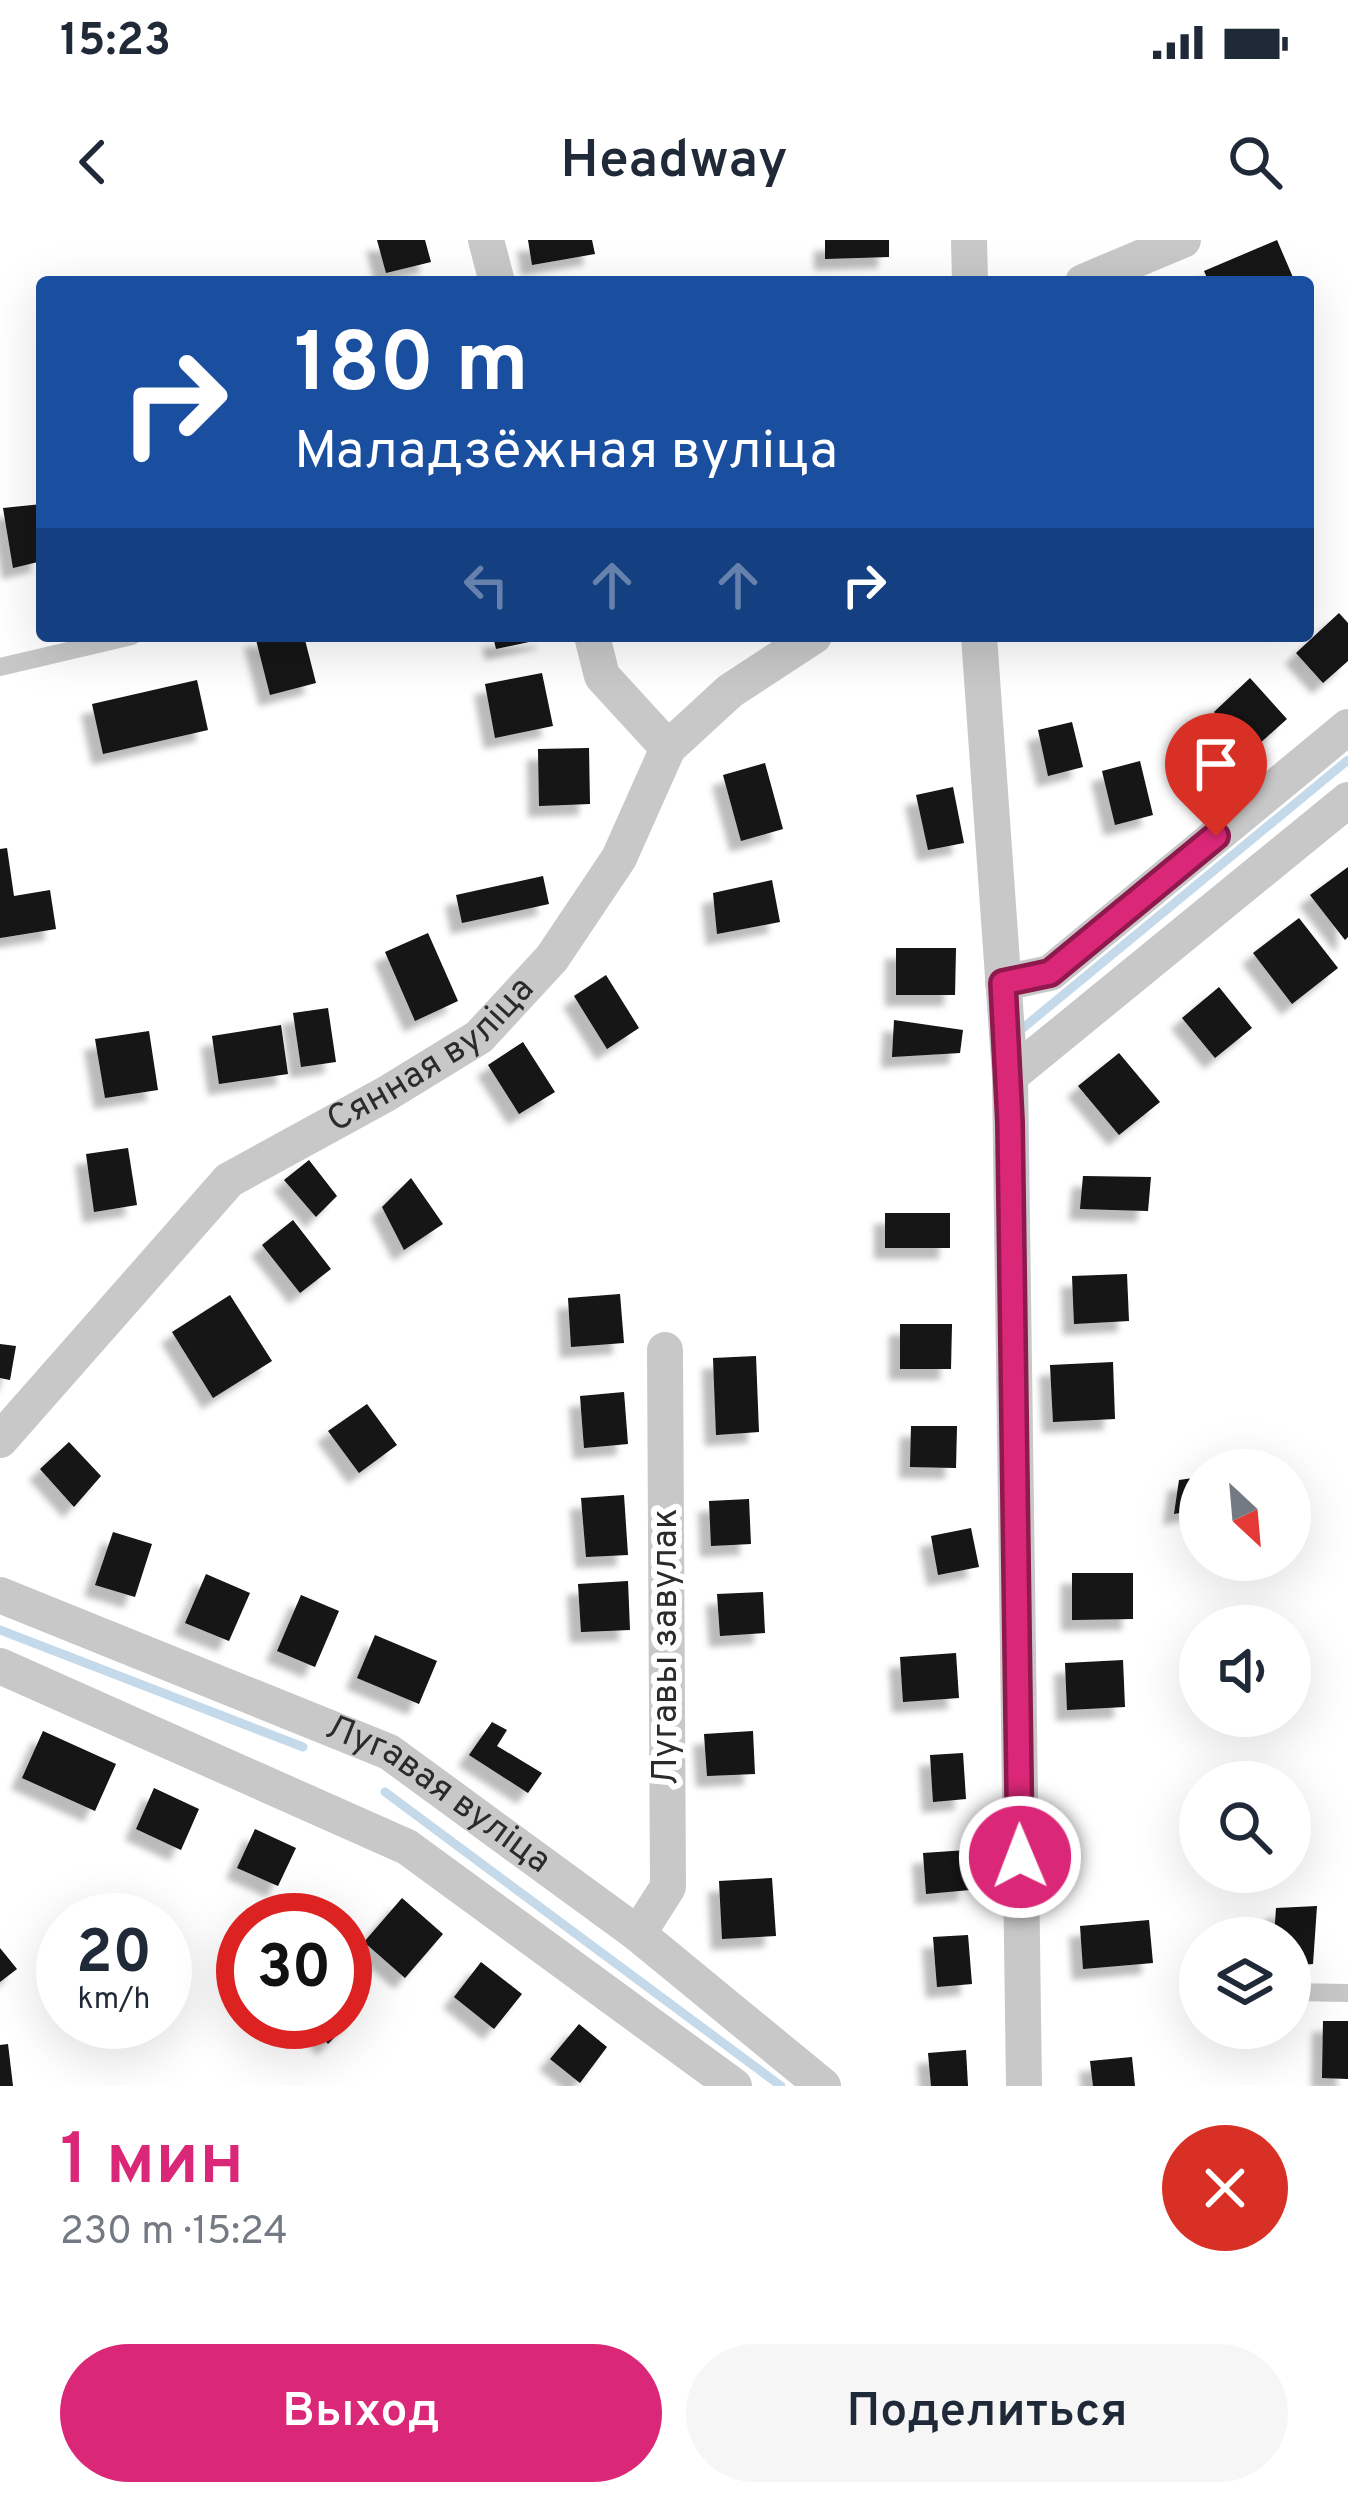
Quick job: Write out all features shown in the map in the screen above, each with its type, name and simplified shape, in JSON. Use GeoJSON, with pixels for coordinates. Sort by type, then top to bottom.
{"type":"FeatureCollection","features":[{"type":"Feature","properties":{"kind":"street"},"geometry":{"type":"LineString","coordinates":[[486,240],[495,276]]}},
{"type":"Feature","properties":{"kind":"street"},"geometry":{"type":"LineString","coordinates":[[969,240],[970,276]]}},
{"type":"Feature","properties":{"kind":"street"},"geometry":{"type":"LineString","coordinates":[[1097,276],[1183,240]]}},
{"type":"Feature","properties":{"kind":"street"},"geometry":{"type":"LineString","coordinates":[[594,642],[602,676],[668,748]]}},
{"type":"Feature","properties":{"kind":"street","name":"Сянная вуліца"},"geometry":{"type":"LineString","coordinates":[[0,1440],[229,1180],[479,1037],[553,958],[619,858],[668,748],[730,692],[805,642]]}},
{"type":"Feature","properties":{"kind":"street"},"geometry":{"type":"LineString","coordinates":[[980,642],[1010,1076],[1024,2086]]}},
{"type":"Feature","properties":{"kind":"street"},"geometry":{"type":"LineString","coordinates":[[1003,983],[1050,973],[1348,727]]}},
{"type":"Feature","properties":{"kind":"street"},"geometry":{"type":"LineString","coordinates":[[1010,1076],[1348,800]]}},
{"type":"Feature","properties":{"kind":"street","name":"Лугавы завулак"},"geometry":{"type":"LineString","coordinates":[[638,1934],[668,1887],[665,1350]]}},
{"type":"Feature","properties":{"kind":"street","name":"Лугавая вуліца"},"geometry":{"type":"LineString","coordinates":[[0,1595],[389,1752],[638,1934],[823,2086]]}},
{"type":"Feature","properties":{"kind":"street","name":"Лугавая вуліца"},"geometry":{"type":"LineString","coordinates":[[0,1666],[407,1847],[734,2086]]}},
{"type":"Feature","properties":{"kind":"lane"},"geometry":{"type":"LineString","coordinates":[[0,667],[106,642]]}},
{"type":"Feature","properties":{"kind":"lane"},"geometry":{"type":"LineString","coordinates":[[1311,1992],[1348,1993]]}},
{"type":"Feature","properties":{"kind":"building"},"geometry":{"type":"Polygon","coordinates":[[[377,240],[425,240],[431,262],[386,273],[377,240]]]}},
{"type":"Feature","properties":{"kind":"building"},"geometry":{"type":"Polygon","coordinates":[[[528,240],[592,240],[595,254],[532,265],[528,240]]]}},
{"type":"Feature","properties":{"kind":"building"},"geometry":{"type":"Polygon","coordinates":[[[825,240],[889,240],[889,257],[825,259],[825,240]]]}},
{"type":"Feature","properties":{"kind":"building"},"geometry":{"type":"Polygon","coordinates":[[[1277,240],[1292,276],[1206,276],[1204,271],[1277,240]]]}},
{"type":"Feature","properties":{"kind":"building"},"geometry":{"type":"Polygon","coordinates":[[[36,505],[36,562],[13,568],[3,508],[36,505]]]}},
{"type":"Feature","properties":{"kind":"building"},"geometry":{"type":"Polygon","coordinates":[[[1339,613],[1348,623],[1348,661],[1323,683],[1296,653],[1314,642],[1314,636],[1339,613]]]}},
{"type":"Feature","properties":{"kind":"building"},"geometry":{"type":"Polygon","coordinates":[[[257,642],[306,642],[316,683],[270,695],[257,642]]]}},
{"type":"Feature","properties":{"kind":"building"},"geometry":{"type":"Polygon","coordinates":[[[494,642],[529,642],[496,649],[494,642]]]}},
{"type":"Feature","properties":{"kind":"building"},"geometry":{"type":"Polygon","coordinates":[[[542,673],[553,726],[495,738],[485,684],[542,673]]]}},
{"type":"Feature","properties":{"kind":"building"},"geometry":{"type":"Polygon","coordinates":[[[1250,678],[1287,719],[1250,752],[1214,712],[1250,678]]]}},
{"type":"Feature","properties":{"kind":"building"},"geometry":{"type":"Polygon","coordinates":[[[197,680],[208,730],[103,754],[92,704],[197,680]]]}},
{"type":"Feature","properties":{"kind":"building"},"geometry":{"type":"Polygon","coordinates":[[[1072,722],[1083,767],[1048,776],[1038,730],[1072,722]]]}},
{"type":"Feature","properties":{"kind":"building"},"geometry":{"type":"Polygon","coordinates":[[[589,748],[590,804],[539,806],[538,749],[589,748]]]}},
{"type":"Feature","properties":{"kind":"building"},"geometry":{"type":"Polygon","coordinates":[[[1140,761],[1153,815],[1115,825],[1102,771],[1140,761]]]}},
{"type":"Feature","properties":{"kind":"building"},"geometry":{"type":"Polygon","coordinates":[[[765,763],[783,829],[741,841],[723,775],[765,763]]]}},
{"type":"Feature","properties":{"kind":"building"},"geometry":{"type":"Polygon","coordinates":[[[953,787],[964,843],[928,850],[916,795],[953,787]]]}},
{"type":"Feature","properties":{"kind":"building"},"geometry":{"type":"Polygon","coordinates":[[[7,848],[14,896],[50,890],[56,929],[0,938],[0,849],[7,848]]]}},
{"type":"Feature","properties":{"kind":"building"},"geometry":{"type":"Polygon","coordinates":[[[1348,867],[1348,937],[1345,940],[1310,895],[1348,867]]]}},
{"type":"Feature","properties":{"kind":"building"},"geometry":{"type":"Polygon","coordinates":[[[543,876],[549,904],[462,923],[456,895],[543,876]]]}},
{"type":"Feature","properties":{"kind":"building"},"geometry":{"type":"Polygon","coordinates":[[[772,880],[780,922],[717,934],[713,893],[772,880]]]}},
{"type":"Feature","properties":{"kind":"building"},"geometry":{"type":"Polygon","coordinates":[[[1299,918],[1338,968],[1292,1004],[1253,953],[1299,918]]]}},
{"type":"Feature","properties":{"kind":"building"},"geometry":{"type":"Polygon","coordinates":[[[428,933],[458,1001],[415,1021],[385,952],[428,933]]]}},
{"type":"Feature","properties":{"kind":"building"},"geometry":{"type":"Polygon","coordinates":[[[896,948],[956,948],[955,995],[896,995],[896,948]]]}},
{"type":"Feature","properties":{"kind":"building"},"geometry":{"type":"Polygon","coordinates":[[[606,975],[639,1028],[607,1049],[574,996],[606,975]]]}},
{"type":"Feature","properties":{"kind":"building"},"geometry":{"type":"Polygon","coordinates":[[[1219,987],[1252,1028],[1215,1058],[1182,1018],[1219,987]]]}},
{"type":"Feature","properties":{"kind":"building"},"geometry":{"type":"Polygon","coordinates":[[[328,1008],[336,1062],[301,1067],[293,1013],[328,1008]]]}},
{"type":"Feature","properties":{"kind":"building"},"geometry":{"type":"Polygon","coordinates":[[[894,1020],[963,1030],[960,1053],[892,1057],[894,1020]]]}},
{"type":"Feature","properties":{"kind":"building"},"geometry":{"type":"Polygon","coordinates":[[[281,1025],[288,1074],[219,1084],[212,1036],[281,1025]]]}},
{"type":"Feature","properties":{"kind":"building"},"geometry":{"type":"Polygon","coordinates":[[[149,1031],[158,1090],[105,1098],[95,1039],[149,1031]]]}},
{"type":"Feature","properties":{"kind":"building"},"geometry":{"type":"Polygon","coordinates":[[[523,1042],[555,1092],[519,1114],[488,1065],[523,1042]]]}},
{"type":"Feature","properties":{"kind":"building"},"geometry":{"type":"Polygon","coordinates":[[[1119,1053],[1160,1102],[1119,1135],[1078,1086],[1119,1053]]]}},
{"type":"Feature","properties":{"kind":"building"},"geometry":{"type":"Polygon","coordinates":[[[128,1148],[137,1205],[94,1212],[86,1154],[128,1148]]]}},
{"type":"Feature","properties":{"kind":"building"},"geometry":{"type":"Polygon","coordinates":[[[309,1160],[337,1196],[316,1217],[284,1180],[309,1160]]]}},
{"type":"Feature","properties":{"kind":"building"},"geometry":{"type":"Polygon","coordinates":[[[1083,1176],[1151,1177],[1148,1211],[1080,1209],[1083,1176]]]}},
{"type":"Feature","properties":{"kind":"building"},"geometry":{"type":"Polygon","coordinates":[[[411,1178],[443,1224],[404,1250],[382,1207],[411,1178]]]}},
{"type":"Feature","properties":{"kind":"building"},"geometry":{"type":"Polygon","coordinates":[[[885,1213],[950,1213],[950,1248],[885,1248],[885,1213]]]}},
{"type":"Feature","properties":{"kind":"building"},"geometry":{"type":"Polygon","coordinates":[[[293,1220],[331,1269],[300,1293],[262,1245],[293,1220]]]}},
{"type":"Feature","properties":{"kind":"building"},"geometry":{"type":"Polygon","coordinates":[[[1127,1274],[1129,1321],[1074,1324],[1072,1276],[1127,1274]]]}},
{"type":"Feature","properties":{"kind":"building"},"geometry":{"type":"Polygon","coordinates":[[[620,1294],[624,1343],[571,1347],[568,1298],[620,1294]]]}},
{"type":"Feature","properties":{"kind":"building"},"geometry":{"type":"Polygon","coordinates":[[[230,1295],[272,1361],[213,1398],[172,1332],[230,1295]]]}},
{"type":"Feature","properties":{"kind":"building"},"geometry":{"type":"Polygon","coordinates":[[[900,1324],[952,1324],[951,1369],[900,1369],[900,1324]]]}},
{"type":"Feature","properties":{"kind":"building"},"geometry":{"type":"Polygon","coordinates":[[[0,1344],[16,1346],[10,1380],[0,1378],[0,1344]]]}},
{"type":"Feature","properties":{"kind":"building"},"geometry":{"type":"Polygon","coordinates":[[[756,1356],[759,1432],[716,1435],[713,1358],[756,1356]]]}},
{"type":"Feature","properties":{"kind":"building"},"geometry":{"type":"Polygon","coordinates":[[[1113,1362],[1115,1419],[1053,1422],[1050,1365],[1113,1362]]]}},
{"type":"Feature","properties":{"kind":"building"},"geometry":{"type":"Polygon","coordinates":[[[624,1392],[628,1444],[584,1448],[580,1396],[624,1392]]]}},
{"type":"Feature","properties":{"kind":"building"},"geometry":{"type":"Polygon","coordinates":[[[367,1404],[397,1445],[359,1473],[328,1431],[367,1404]]]}},
{"type":"Feature","properties":{"kind":"building"},"geometry":{"type":"Polygon","coordinates":[[[911,1426],[957,1426],[956,1468],[910,1467],[911,1426]]]}},
{"type":"Feature","properties":{"kind":"building"},"geometry":{"type":"Polygon","coordinates":[[[69,1442],[101,1476],[74,1507],[40,1469],[69,1442]]]}},
{"type":"Feature","properties":{"kind":"building"},"geometry":{"type":"Polygon","coordinates":[[[624,1495],[628,1555],[586,1557],[581,1498],[624,1495]]]}},
{"type":"Feature","properties":{"kind":"building"},"geometry":{"type":"Polygon","coordinates":[[[749,1499],[751,1544],[711,1546],[709,1501],[749,1499]]]}},
{"type":"Feature","properties":{"kind":"building"},"geometry":{"type":"Polygon","coordinates":[[[971,1528],[979,1567],[938,1575],[931,1536],[971,1528]]]}},
{"type":"Feature","properties":{"kind":"building"},"geometry":{"type":"Polygon","coordinates":[[[113,1532],[152,1544],[135,1597],[95,1585],[113,1532]]]}},
{"type":"Feature","properties":{"kind":"building"},"geometry":{"type":"Polygon","coordinates":[[[1072,1573],[1133,1573],[1133,1619],[1072,1620],[1072,1573]]]}},
{"type":"Feature","properties":{"kind":"building"},"geometry":{"type":"Polygon","coordinates":[[[206,1574],[250,1593],[229,1641],[185,1623],[206,1574]]]}},
{"type":"Feature","properties":{"kind":"building"},"geometry":{"type":"Polygon","coordinates":[[[628,1581],[630,1630],[581,1632],[578,1584],[628,1581]]]}},
{"type":"Feature","properties":{"kind":"building"},"geometry":{"type":"Polygon","coordinates":[[[763,1592],[765,1633],[720,1636],[717,1594],[763,1592]]]}},
{"type":"Feature","properties":{"kind":"building"},"geometry":{"type":"Polygon","coordinates":[[[301,1595],[339,1611],[315,1667],[277,1651],[301,1595]]]}},
{"type":"Feature","properties":{"kind":"building"},"geometry":{"type":"Polygon","coordinates":[[[375,1635],[437,1661],[419,1704],[357,1678],[375,1635]]]}},
{"type":"Feature","properties":{"kind":"building"},"geometry":{"type":"Polygon","coordinates":[[[956,1653],[959,1698],[903,1702],[900,1657],[956,1653]]]}},
{"type":"Feature","properties":{"kind":"building"},"geometry":{"type":"Polygon","coordinates":[[[1123,1660],[1125,1707],[1067,1710],[1065,1663],[1123,1660]]]}},
{"type":"Feature","properties":{"kind":"building"},"geometry":{"type":"Polygon","coordinates":[[[492,1722],[507,1730],[497,1746],[542,1773],[528,1793],[469,1755],[492,1722]]]}},
{"type":"Feature","properties":{"kind":"building"},"geometry":{"type":"Polygon","coordinates":[[[43,1731],[116,1764],[95,1811],[22,1778],[43,1731]]]}},
{"type":"Feature","properties":{"kind":"building"},"geometry":{"type":"Polygon","coordinates":[[[753,1731],[755,1774],[707,1776],[704,1734],[753,1731]]]}},
{"type":"Feature","properties":{"kind":"building"},"geometry":{"type":"Polygon","coordinates":[[[963,1753],[966,1799],[933,1802],[930,1755],[963,1753]]]}},
{"type":"Feature","properties":{"kind":"building"},"geometry":{"type":"Polygon","coordinates":[[[154,1788],[199,1809],[181,1850],[136,1829],[154,1788]]]}},
{"type":"Feature","properties":{"kind":"building"},"geometry":{"type":"Polygon","coordinates":[[[255,1829],[296,1848],[278,1886],[237,1868],[255,1829]]]}},
{"type":"Feature","properties":{"kind":"building"},"geometry":{"type":"Polygon","coordinates":[[[967,1850],[970,1890],[926,1894],[923,1853],[967,1850]]]}},
{"type":"Feature","properties":{"kind":"building"},"geometry":{"type":"Polygon","coordinates":[[[772,1878],[776,1936],[722,1939],[719,1881],[772,1878]]]}},
{"type":"Feature","properties":{"kind":"building"},"geometry":{"type":"Polygon","coordinates":[[[402,1898],[443,1934],[405,1978],[372,1949],[372,1933],[402,1898]]]}},
{"type":"Feature","properties":{"kind":"building"},"geometry":{"type":"Polygon","coordinates":[[[1317,1906],[1313,1964],[1311,1917],[1275,1917],[1276,1908],[1317,1906]]]}},
{"type":"Feature","properties":{"kind":"building"},"geometry":{"type":"Polygon","coordinates":[[[1149,1920],[1153,1963],[1083,1969],[1080,1926],[1149,1920]]]}},
{"type":"Feature","properties":{"kind":"building"},"geometry":{"type":"Polygon","coordinates":[[[968,1935],[972,1984],[937,1987],[933,1937],[968,1935]]]}},
{"type":"Feature","properties":{"kind":"building"},"geometry":{"type":"Polygon","coordinates":[[[0,1948],[17,1969],[0,1982],[0,1948]]]}},
{"type":"Feature","properties":{"kind":"building"},"geometry":{"type":"Polygon","coordinates":[[[481,1962],[522,1994],[494,2029],[454,1997],[481,1962]]]}},
{"type":"Feature","properties":{"kind":"building"},"geometry":{"type":"Polygon","coordinates":[[[1323,2021],[1348,2021],[1348,2079],[1322,2078],[1323,2021]]]}},
{"type":"Feature","properties":{"kind":"building"},"geometry":{"type":"Polygon","coordinates":[[[579,2024],[607,2047],[580,2083],[550,2059],[579,2024]]]}},
{"type":"Feature","properties":{"kind":"building"},"geometry":{"type":"Polygon","coordinates":[[[8,2044],[13,2086],[0,2086],[0,2045],[8,2044]]]}},
{"type":"Feature","properties":{"kind":"building"},"geometry":{"type":"Polygon","coordinates":[[[966,2050],[968,2086],[931,2086],[928,2053],[966,2050]]]}},
{"type":"Feature","properties":{"kind":"building"},"geometry":{"type":"Polygon","coordinates":[[[1132,2057],[1135,2086],[1093,2086],[1090,2061],[1132,2057]]]}},
{"type":"Feature","properties":{"kind":"waterway"},"geometry":{"type":"LineString","coordinates":[[1023,1028],[1348,760]]}},
{"type":"Feature","properties":{"kind":"waterway"},"geometry":{"type":"LineString","coordinates":[[0,1630],[303,1747]]}},
{"type":"Feature","properties":{"kind":"waterway"},"geometry":{"type":"LineString","coordinates":[[385,1792],[781,2086]]}},
{"type":"Feature","properties":{"kind":"route"},"geometry":{"type":"LineString","coordinates":[[1020,1857],[1010,1076],[1003,983],[1050,973],[1216,836]]}}]}
